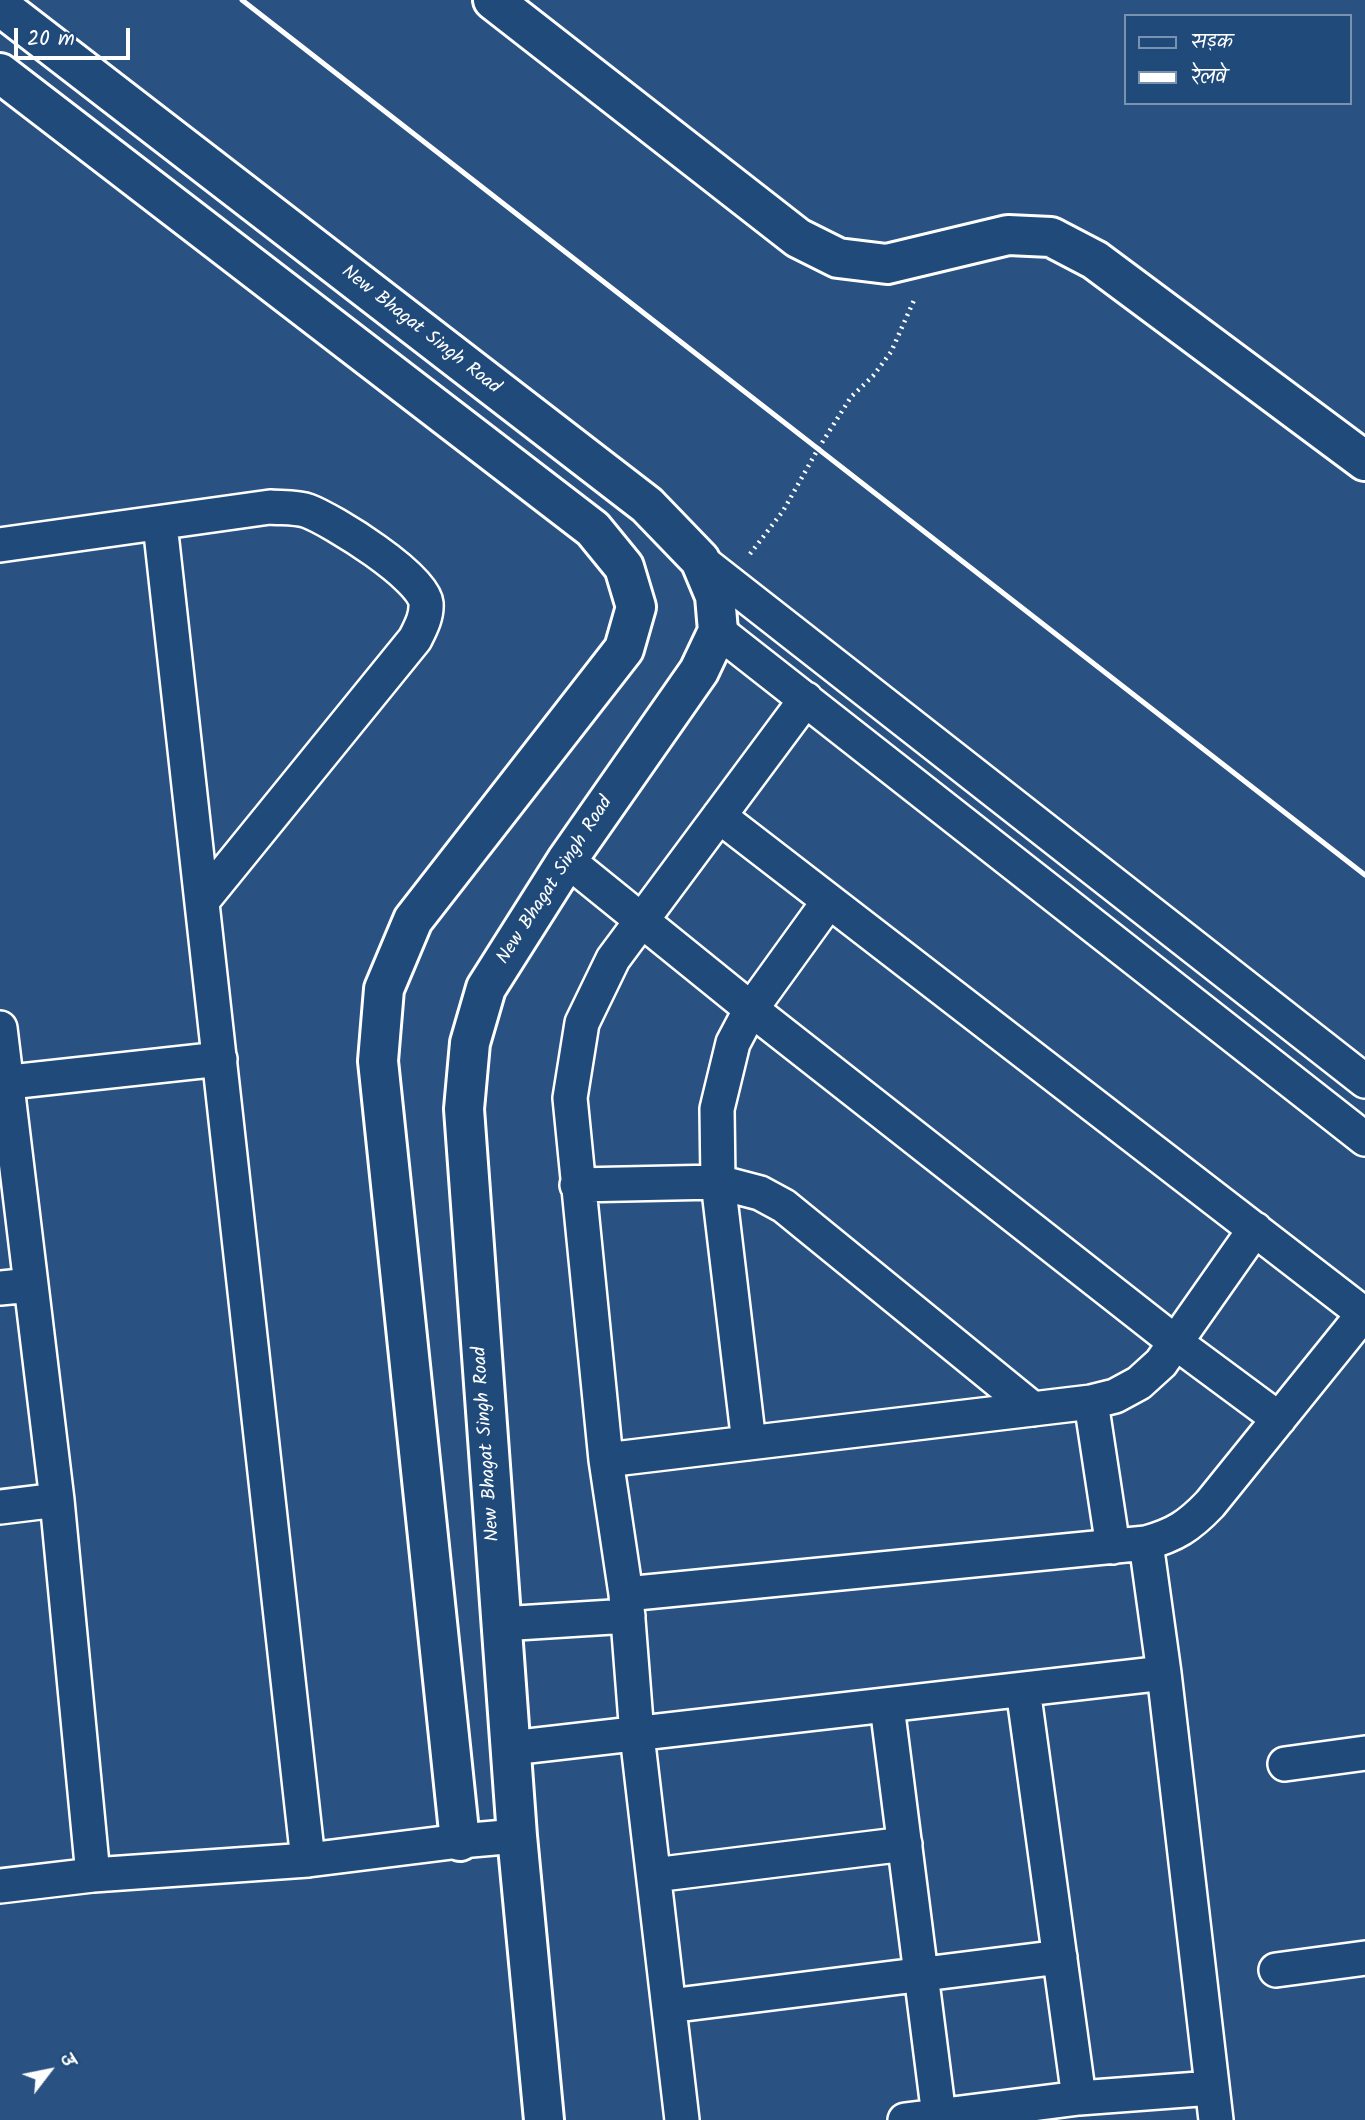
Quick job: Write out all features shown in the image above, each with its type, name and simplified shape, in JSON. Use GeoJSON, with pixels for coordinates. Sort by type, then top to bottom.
{"type":"FeatureCollection","features":[{"type":"Feature","properties":{"kind":"street"},"geometry":{"type":"LineString","coordinates":[[493,0],[798,238],[838,258],[887,264],[1008,235],[1051,237],[1095,260],[1365,461]]}},
{"type":"Feature","properties":{"kind":"street","name":"New Bhagat Singh Road"},"geometry":{"type":"LineString","coordinates":[[0,6],[646,505],[714,571],[718,631],[699,671],[567,860],[486,988],[470,1043],[464,1109],[517,1836],[544,2120]]}},
{"type":"Feature","properties":{"kind":"street"},"geometry":{"type":"LineString","coordinates":[[0,73],[593,529],[624,568],[636,607],[624,649],[413,920],[384,989],[378,1060],[460,1840]]}},
{"type":"Feature","properties":{"kind":"street"},"geometry":{"type":"LineString","coordinates":[[0,545],[270,507],[304,509],[335,523],[415,582],[426,600],[425,619],[415,639],[202,900]]}},
{"type":"Feature","properties":{"kind":"street"},"geometry":{"type":"LineString","coordinates":[[160,524],[307,1860]]}},
{"type":"Feature","properties":{"kind":"street"},"geometry":{"type":"LineString","coordinates":[[714,571],[1365,1081]]}},
{"type":"Feature","properties":{"kind":"street"},"geometry":{"type":"LineString","coordinates":[[718,631],[1365,1139]]}},
{"type":"Feature","properties":{"kind":"street"},"geometry":{"type":"LineString","coordinates":[[682,2120],[638,1735],[627,1605],[606,1460],[570,1098],[582,1023],[613,959],[806,699]]}},
{"type":"Feature","properties":{"kind":"street"},"geometry":{"type":"LineString","coordinates":[[501,1624],[627,1605],[1146,1544],[1170,1536],[1191,1524],[1210,1504],[1364,1313],[719,816]]}},
{"type":"Feature","properties":{"kind":"street"},"geometry":{"type":"LineString","coordinates":[[567,860],[751,1009],[1175,1342],[1279,1419]]}},
{"type":"Feature","properties":{"kind":"street"},"geometry":{"type":"LineString","coordinates":[[749,1443],[718,1182],[717,1109],[733,1043],[751,1009],[830,901]]}},
{"type":"Feature","properties":{"kind":"street"},"geometry":{"type":"LineString","coordinates":[[0,1028],[15,1287],[57,1500],[93,1875]]}},
{"type":"Feature","properties":{"kind":"street"},"geometry":{"type":"LineString","coordinates":[[3,1082],[220,1059]]}},
{"type":"Feature","properties":{"kind":"street"},"geometry":{"type":"LineString","coordinates":[[577,1185],[718,1182],[760,1193],[784,1206],[1033,1409]]}},
{"type":"Feature","properties":{"kind":"street"},"geometry":{"type":"LineString","coordinates":[[606,1460],[1091,1402],[1115,1396],[1139,1383],[1161,1363],[1255,1229]]}},
{"type":"Feature","properties":{"kind":"street"},"geometry":{"type":"LineString","coordinates":[[1091,1402],[1113,1547]]}},
{"type":"Feature","properties":{"kind":"street"},"geometry":{"type":"LineString","coordinates":[[0,1507],[57,1500]]}},
{"type":"Feature","properties":{"kind":"street"},"geometry":{"type":"LineString","coordinates":[[905,2120],[1101,2105],[1214,2104],[1164,1673],[1146,1544]]}},
{"type":"Feature","properties":{"kind":"street"},"geometry":{"type":"LineString","coordinates":[[511,1748],[1164,1673]]}},
{"type":"Feature","properties":{"kind":"street"},"geometry":{"type":"LineString","coordinates":[[1023,1689],[1059,1957],[1101,2105]]}},
{"type":"Feature","properties":{"kind":"street"},"geometry":{"type":"LineString","coordinates":[[887,1706],[939,2116]]}},
{"type":"Feature","properties":{"kind":"street"},"geometry":{"type":"LineString","coordinates":[[1284,1764],[1365,1753]]}},
{"type":"Feature","properties":{"kind":"street"},"geometry":{"type":"LineString","coordinates":[[0,1886],[93,1875],[307,1860],[460,1840],[517,1836]]}},
{"type":"Feature","properties":{"kind":"street"},"geometry":{"type":"LineString","coordinates":[[654,1875],[905,1844]]}},
{"type":"Feature","properties":{"kind":"street"},"geometry":{"type":"LineString","coordinates":[[669,2006],[1059,1957]]}},
{"type":"Feature","properties":{"kind":"street"},"geometry":{"type":"LineString","coordinates":[[1276,1970],[1365,1958]]}},
{"type":"Feature","properties":{"kind":"path"},"geometry":{"type":"LineString","coordinates":[[714,571],[783,511],[851,397],[873,376],[891,352],[914,300],[928,253]]}},
{"type":"Feature","properties":{"kind":"railway"},"geometry":{"type":"LineString","coordinates":[[242,0],[1365,875]]}}]}
